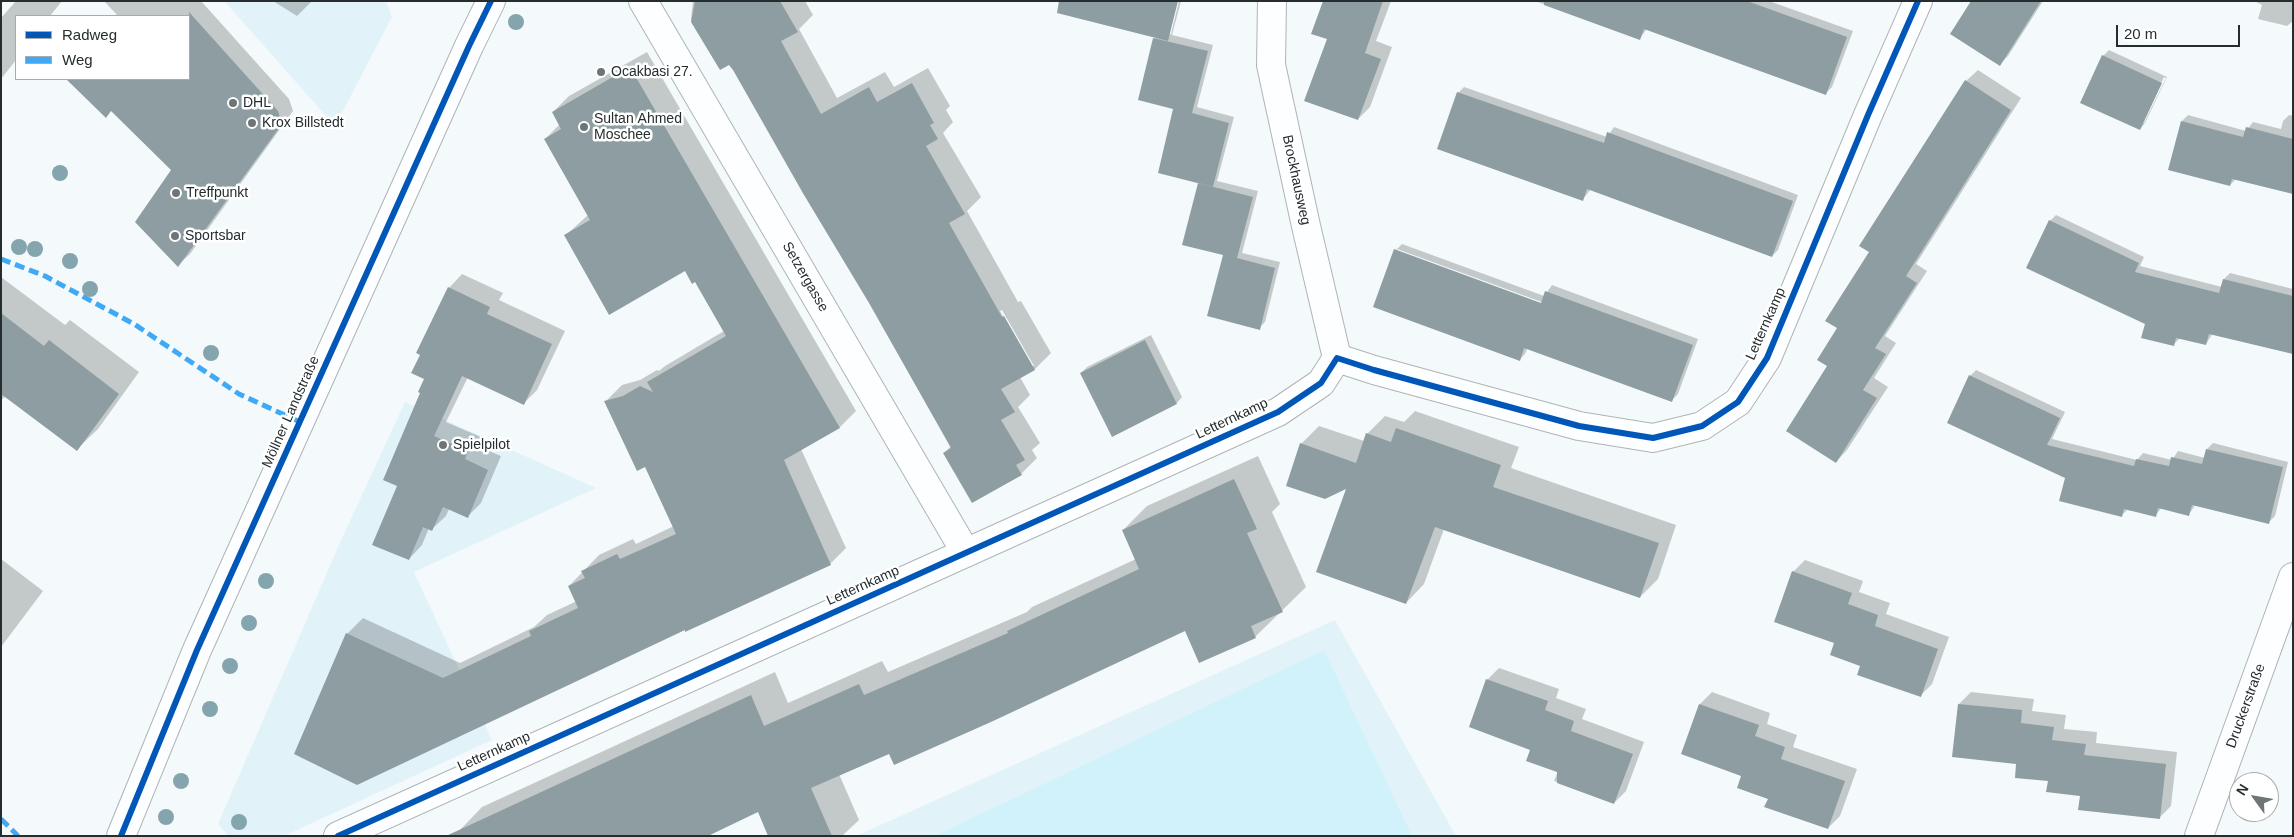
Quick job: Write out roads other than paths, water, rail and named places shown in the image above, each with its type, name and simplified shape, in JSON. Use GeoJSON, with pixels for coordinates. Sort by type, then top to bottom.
{"type":"FeatureCollection","features":[{"type":"Feature","properties":{"kind":"street","name":"Möllner Landstraße"},"geometry":{"type":"LineString","coordinates":[[121,836],[197,650],[468,46],[492,1]]}},
{"type":"Feature","properties":{"kind":"street","name":"Setzergasse"},"geometry":{"type":"LineString","coordinates":[[643,1],[966,553]]}},
{"type":"Feature","properties":{"kind":"street","name":"Brockhausweg"},"geometry":{"type":"LineString","coordinates":[[1272,1],[1271,65],[1337,358]]}},
{"type":"Feature","properties":{"kind":"street","name":"Letternkamp"},"geometry":{"type":"LineString","coordinates":[[338,836],[1278,412],[1321,383],[1337,358],[1374,370],[1579,426],[1653,438],[1702,426],[1738,402],[1767,358],[1868,115],[1918,1]]}},
{"type":"Feature","properties":{"kind":"street","name":"Druckerstraße"},"geometry":{"type":"LineString","coordinates":[[2199,836],[2293,577]]}},
{"type":"Feature","properties":{"kind":"place","name":"Ocakbasi 27."},"geometry":{"type":"Point","coordinates":[601,72]}},
{"type":"Feature","properties":{"kind":"place","name":"DHL"},"geometry":{"type":"Point","coordinates":[233,103]}},
{"type":"Feature","properties":{"kind":"place","name":"Krox Billstedt"},"geometry":{"type":"Point","coordinates":[252,123]}},
{"type":"Feature","properties":{"kind":"place","name":"Sultan Ahmed Moschee"},"geometry":{"type":"Point","coordinates":[584,127]}},
{"type":"Feature","properties":{"kind":"place","name":"Treffpunkt"},"geometry":{"type":"Point","coordinates":[176,193]}},
{"type":"Feature","properties":{"kind":"place","name":"Sportsbar"},"geometry":{"type":"Point","coordinates":[175,236]}},
{"type":"Feature","properties":{"kind":"place","name":"Spielpilot"},"geometry":{"type":"Point","coordinates":[443,445]}}]}
